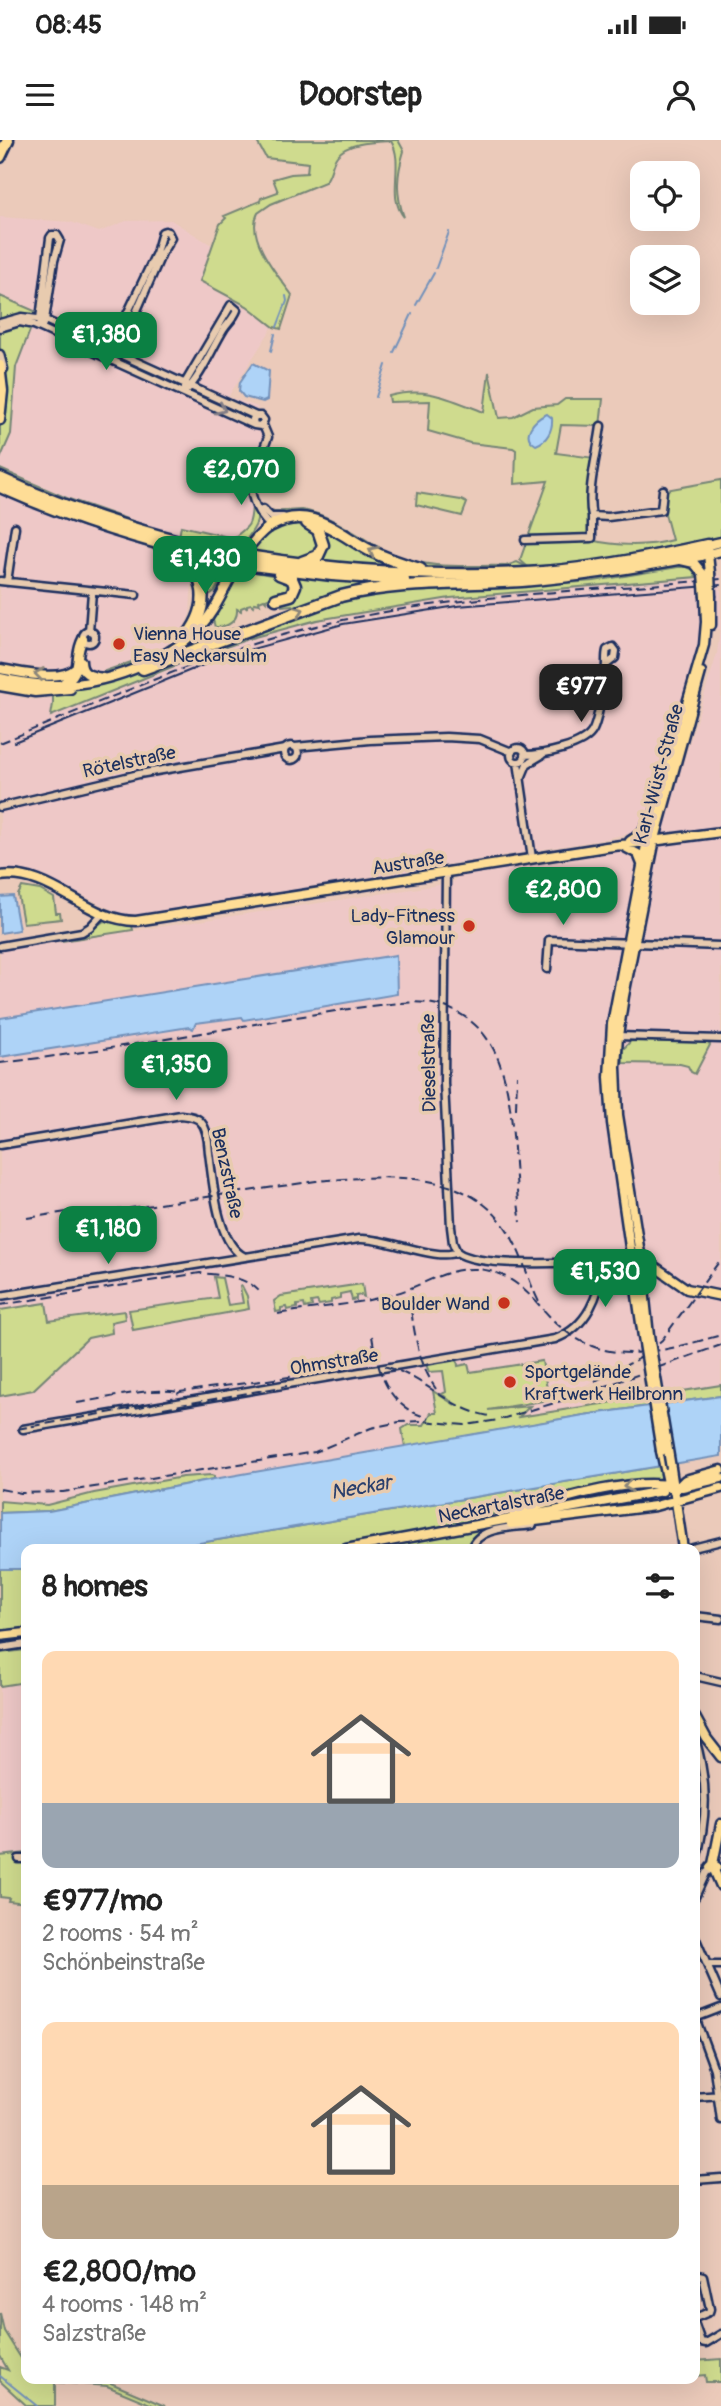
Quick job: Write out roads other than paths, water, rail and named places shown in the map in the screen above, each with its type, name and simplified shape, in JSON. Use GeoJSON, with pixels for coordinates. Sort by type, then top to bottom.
{"type":"FeatureCollection","features":[{"type":"Feature","properties":{"kind":"highway"},"geometry":{"type":"LineString","coordinates":[[0,145],[5,140]]}},
{"type":"Feature","properties":{"kind":"highway"},"geometry":{"type":"LineString","coordinates":[[0,158],[5,140]]}},
{"type":"Feature","properties":{"kind":"highway"},"geometry":{"type":"LineString","coordinates":[[0,478],[98,518],[253,561],[332,575],[452,582]]}},
{"type":"Feature","properties":{"kind":"highway"},"geometry":{"type":"LineString","coordinates":[[0,486],[73,517],[139,539],[208,556],[253,561],[402,572],[545,572],[704,550]]}},
{"type":"Feature","properties":{"kind":"highway"},"geometry":{"type":"LineString","coordinates":[[272,525],[290,517],[310,519],[403,565],[462,574]]}},
{"type":"Feature","properties":{"kind":"highway"},"geometry":{"type":"LineString","coordinates":[[272,525],[307,523],[314,526],[321,535],[323,545],[318,556],[308,561],[292,563]]}},
{"type":"Feature","properties":{"kind":"highway"},"geometry":{"type":"LineString","coordinates":[[139,539],[185,561],[198,578],[203,599],[197,623],[183,642]]}},
{"type":"Feature","properties":{"kind":"highway"},"geometry":{"type":"LineString","coordinates":[[143,669],[341,596],[371,588],[569,577],[678,560],[704,550]]}},
{"type":"Feature","properties":{"kind":"highway"},"geometry":{"type":"LineString","coordinates":[[253,561],[294,582],[291,595],[276,599]]}},
{"type":"Feature","properties":{"kind":"main road"},"geometry":{"type":"LineString","coordinates":[[0,365],[3,381],[0,420]]}},
{"type":"Feature","properties":{"kind":"main road"},"geometry":{"type":"LineString","coordinates":[[0,682],[83,684],[141,666],[183,642],[212,613],[253,542],[272,525]]}},
{"type":"Feature","properties":{"kind":"main road"},"geometry":{"type":"LineString","coordinates":[[704,550],[721,542]]}},
{"type":"Feature","properties":{"kind":"main road"},"geometry":{"type":"LineString","coordinates":[[704,550],[721,551]]}},
{"type":"Feature","properties":{"kind":"main road","name":"Karl-Wüst-Straße"},"geometry":{"type":"LineString","coordinates":[[637,1260],[612,1123],[610,1077],[642,864],[661,817],[707,652],[708,597],[704,550]]}},
{"type":"Feature","properties":{"kind":"main road"},"geometry":{"type":"LineString","coordinates":[[678,560],[694,563],[706,573]]}},
{"type":"Feature","properties":{"kind":"main road"},"geometry":{"type":"LineString","coordinates":[[0,682],[36,688],[71,689],[105,684],[143,669],[176,650],[206,626],[225,596],[237,567]]}},
{"type":"Feature","properties":{"kind":"main road","name":"Karl-Wüst-Straße"},"geometry":{"type":"LineString","coordinates":[[630,943],[662,788],[704,645],[708,597]]}},
{"type":"Feature","properties":{"kind":"main road"},"geometry":{"type":"LineString","coordinates":[[85,641],[81,651],[81,667],[90,676],[106,678]]}},
{"type":"Feature","properties":{"kind":"main road"},"geometry":{"type":"LineString","coordinates":[[59,685],[72,679],[78,649],[85,641]]}},
{"type":"Feature","properties":{"kind":"main road"},"geometry":{"type":"LineString","coordinates":[[0,669],[64,676],[76,668]]}},
{"type":"Feature","properties":{"kind":"main road"},"geometry":{"type":"LineString","coordinates":[[642,864],[638,854],[623,844],[639,835],[646,827],[662,788]]}},
{"type":"Feature","properties":{"kind":"main road"},"geometry":{"type":"LineString","coordinates":[[661,817],[663,828],[667,832],[680,836]]}},
{"type":"Feature","properties":{"kind":"main road","name":"Austraße"},"geometry":{"type":"LineString","coordinates":[[0,876],[16,875],[38,880],[102,915],[136,922],[561,853],[721,832]]}},
{"type":"Feature","properties":{"kind":"main road","name":"Karl-Wüst-Straße"},"geometry":{"type":"LineString","coordinates":[[615,1036],[618,1115],[637,1238],[637,1260]]}},
{"type":"Feature","properties":{"kind":"main road"},"geometry":{"type":"LineString","coordinates":[[637,1238],[640,1247],[661,1271]]}},
{"type":"Feature","properties":{"kind":"main road"},"geometry":{"type":"LineString","coordinates":[[637,1260],[661,1271],[687,1289],[721,1296]]}},
{"type":"Feature","properties":{"kind":"main road"},"geometry":{"type":"LineString","coordinates":[[469,1527],[562,1499],[652,1482],[666,1469],[646,1337],[644,1288],[637,1260]]}},
{"type":"Feature","properties":{"kind":"main road"},"geometry":{"type":"LineString","coordinates":[[637,1260],[661,1451],[673,1492],[682,1544]]}},
{"type":"Feature","properties":{"kind":"main road"},"geometry":{"type":"LineString","coordinates":[[644,1288],[649,1272],[661,1271]]}},
{"type":"Feature","properties":{"kind":"main road"},"geometry":{"type":"LineString","coordinates":[[666,1469],[682,1476],[721,1470]]}},
{"type":"Feature","properties":{"kind":"main road"},"geometry":{"type":"LineString","coordinates":[[673,1492],[684,1480],[721,1470]]}},
{"type":"Feature","properties":{"kind":"main road","name":"Neckartalstraße"},"geometry":{"type":"LineString","coordinates":[[376,1544],[673,1492],[721,1478]]}},
{"type":"Feature","properties":{"kind":"main road"},"geometry":{"type":"LineString","coordinates":[[652,1482],[673,1492]]}},
{"type":"Feature","properties":{"kind":"main road"},"geometry":{"type":"LineString","coordinates":[[450,1530],[619,1510],[673,1492],[721,1488]]}},
{"type":"Feature","properties":{"kind":"main road"},"geometry":{"type":"LineString","coordinates":[[0,1636],[21,1634]]}},
{"type":"Feature","properties":{"kind":"main road"},"geometry":{"type":"LineString","coordinates":[[700,1726],[721,1757]]}},
{"type":"Feature","properties":{"kind":"main road"},"geometry":{"type":"LineString","coordinates":[[721,1824],[715,1867],[721,1886]]}},
{"type":"Feature","properties":{"kind":"street"},"geometry":{"type":"LineString","coordinates":[[111,359],[110,350],[140,294],[162,253],[171,238],[168,232],[162,232],[156,253],[140,294],[118,354],[111,359]]}},
{"type":"Feature","properties":{"kind":"street"},"geometry":{"type":"LineString","coordinates":[[41,328],[51,261]]}},
{"type":"Feature","properties":{"kind":"street"},"geometry":{"type":"LineString","coordinates":[[185,392],[188,384],[219,326],[227,308],[234,306],[234,316],[188,384]]}},
{"type":"Feature","properties":{"kind":"street"},"geometry":{"type":"LineString","coordinates":[[0,326],[22,317],[43,320],[262,417],[268,437],[251,490],[253,501],[272,525]]}},
{"type":"Feature","properties":{"kind":"street"},"geometry":{"type":"LineString","coordinates":[[0,326],[20,322],[41,328],[254,425],[263,425]]}},
{"type":"Feature","properties":{"kind":"street"},"geometry":{"type":"LineString","coordinates":[[0,354],[5,373],[3,381]]}},
{"type":"Feature","properties":{"kind":"street"},"geometry":{"type":"LineString","coordinates":[[254,425],[253,419],[256,416]]}},
{"type":"Feature","properties":{"kind":"street"},"geometry":{"type":"LineString","coordinates":[[525,540],[592,538],[590,508],[601,426]]}},
{"type":"Feature","properties":{"kind":"street"},"geometry":{"type":"LineString","coordinates":[[254,474],[256,496],[272,525]]}},
{"type":"Feature","properties":{"kind":"street"},"geometry":{"type":"LineString","coordinates":[[592,516],[608,517],[661,510],[663,490]]}},
{"type":"Feature","properties":{"kind":"street"},"geometry":{"type":"LineString","coordinates":[[267,514],[274,518],[290,517]]}},
{"type":"Feature","properties":{"kind":"street"},"geometry":{"type":"LineString","coordinates":[[15,527],[4,581],[136,595]]}},
{"type":"Feature","properties":{"kind":"street"},"geometry":{"type":"LineString","coordinates":[[85,641],[91,643],[95,638],[89,631],[92,592]]}},
{"type":"Feature","properties":{"kind":"street"},"geometry":{"type":"LineString","coordinates":[[521,778],[527,764],[542,755],[583,740],[592,732],[606,665]]}},
{"type":"Feature","properties":{"kind":"street"},"geometry":{"type":"LineString","coordinates":[[297,750],[292,760],[288,759],[285,752],[290,746],[297,750],[370,740],[468,738],[487,740],[512,752]]}},
{"type":"Feature","properties":{"kind":"street"},"geometry":{"type":"LineString","coordinates":[[524,755],[521,749],[515,748],[511,758],[518,762],[532,858]]}},
{"type":"Feature","properties":{"kind":"street","name":"Rötelstraße"},"geometry":{"type":"LineString","coordinates":[[0,807],[143,773],[267,752],[285,752]]}},
{"type":"Feature","properties":{"kind":"street"},"geometry":{"type":"LineString","coordinates":[[518,762],[524,755],[542,755]]}},
{"type":"Feature","properties":{"kind":"street"},"geometry":{"type":"LineString","coordinates":[[528,830],[533,846],[539,852],[561,853]]}},
{"type":"Feature","properties":{"kind":"street"},"geometry":{"type":"LineString","coordinates":[[510,862],[527,852],[528,830]]}},
{"type":"Feature","properties":{"kind":"street","name":"Dieselstraße"},"geometry":{"type":"LineString","coordinates":[[446,872],[443,1006],[445,1134],[453,1243],[457,1252]]}},
{"type":"Feature","properties":{"kind":"street"},"geometry":{"type":"LineString","coordinates":[[0,946],[82,932],[102,915]]}},
{"type":"Feature","properties":{"kind":"street"},"geometry":{"type":"LineString","coordinates":[[547,969],[549,940],[721,946]]}},
{"type":"Feature","properties":{"kind":"street"},"geometry":{"type":"LineString","coordinates":[[615,1036],[721,1039]]}},
{"type":"Feature","properties":{"kind":"street","name":"Benzstraße"},"geometry":{"type":"LineString","coordinates":[[0,1144],[181,1115],[198,1119],[205,1129],[216,1194],[229,1245],[247,1258]]}},
{"type":"Feature","properties":{"kind":"street"},"geometry":{"type":"LineString","coordinates":[[0,1296],[364,1239],[394,1243],[444,1256],[457,1252],[480,1261],[637,1260]]}},
{"type":"Feature","properties":{"kind":"street","name":"Ohmstraße"},"geometry":{"type":"LineString","coordinates":[[23,1429],[555,1339],[567,1335],[589,1312],[597,1295],[604,1262]]}},
{"type":"Feature","properties":{"kind":"street"},"geometry":{"type":"LineString","coordinates":[[473,1544],[481,1533],[598,1513]]}},
{"type":"Feature","properties":{"kind":"street"},"geometry":{"type":"LineString","coordinates":[[700,1546],[721,1541]]}},
{"type":"Feature","properties":{"kind":"street"},"geometry":{"type":"LineString","coordinates":[[700,1617],[721,1619]]}},
{"type":"Feature","properties":{"kind":"street"},"geometry":{"type":"LineString","coordinates":[[0,1648],[21,1645]]}},
{"type":"Feature","properties":{"kind":"street"},"geometry":{"type":"LineString","coordinates":[[700,1677],[721,1682]]}},
{"type":"Feature","properties":{"kind":"street"},"geometry":{"type":"LineString","coordinates":[[700,1761],[706,1788],[700,1842]]}},
{"type":"Feature","properties":{"kind":"street"},"geometry":{"type":"LineString","coordinates":[[700,1886],[706,1873],[715,1867]]}},
{"type":"Feature","properties":{"kind":"street"},"geometry":{"type":"LineString","coordinates":[[700,1949],[721,1997]]}},
{"type":"Feature","properties":{"kind":"street"},"geometry":{"type":"LineString","coordinates":[[707,1965],[721,1965]]}},
{"type":"Feature","properties":{"kind":"street"},"geometry":{"type":"LineString","coordinates":[[700,2016],[721,2008]]}},
{"type":"Feature","properties":{"kind":"street"},"geometry":{"type":"LineString","coordinates":[[700,2031],[714,2069],[721,2120]]}},
{"type":"Feature","properties":{"kind":"street"},"geometry":{"type":"LineString","coordinates":[[700,2097],[719,2095]]}},
{"type":"Feature","properties":{"kind":"street"},"geometry":{"type":"LineString","coordinates":[[700,2180],[721,2178]]}},
{"type":"Feature","properties":{"kind":"street"},"geometry":{"type":"LineString","coordinates":[[700,2275],[704,2276],[710,2309],[700,2316]]}},
{"type":"Feature","properties":{"kind":"street"},"geometry":{"type":"LineString","coordinates":[[700,2339],[706,2343],[721,2334]]}},
{"type":"Feature","properties":{"kind":"water"},"geometry":{"type":"Polygon","coordinates":[[[253,363],[269,371],[267,400],[263,402],[244,397],[239,391],[240,382],[253,363]]]}},
{"type":"Feature","properties":{"kind":"water"},"geometry":{"type":"Polygon","coordinates":[[[547,414],[552,418],[550,431],[543,441],[536,445],[531,441],[529,432],[534,423],[547,414]]]}},
{"type":"Feature","properties":{"kind":"water"},"geometry":{"type":"Polygon","coordinates":[[[13,896],[19,930],[0,933],[0,897],[13,896]]]}},
{"type":"Feature","properties":{"kind":"water"},"geometry":{"type":"Polygon","coordinates":[[[396,955],[397,994],[244,1020],[242,1017],[196,1023],[193,1029],[189,1027],[0,1057],[0,1018],[396,955]]]}},
{"type":"Feature","properties":{"kind":"water","name":"Neckar"},"geometry":{"type":"Polygon","coordinates":[[[721,1396],[721,1456],[193,1544],[21,1544],[21,1569],[0,1569],[0,1513],[49,1511],[214,1479],[584,1415],[721,1396]]]}},
{"type":"Feature","properties":{"kind":"waterway"},"geometry":{"type":"LineString","coordinates":[[436,268],[449,232]]}},
{"type":"Feature","properties":{"kind":"waterway"},"geometry":{"type":"LineString","coordinates":[[416,305],[434,273]]}},
{"type":"Feature","properties":{"kind":"waterway"},"geometry":{"type":"LineString","coordinates":[[277,327],[287,301],[286,296]]}},
{"type":"Feature","properties":{"kind":"waterway"},"geometry":{"type":"LineString","coordinates":[[394,352],[412,314]]}},
{"type":"Feature","properties":{"kind":"waterway"},"geometry":{"type":"LineString","coordinates":[[271,351],[275,334]]}},
{"type":"Feature","properties":{"kind":"waterway"},"geometry":{"type":"LineString","coordinates":[[376,397],[386,365]]}},
{"type":"Feature","properties":{"kind":"waterway"},"geometry":{"type":"LineString","coordinates":[[0,2376],[37,2406]]}},
{"type":"Feature","properties":{"kind":"tram line"},"geometry":{"type":"LineString","coordinates":[[14,742],[223,657],[343,624],[457,606],[721,585]]}},
{"type":"Feature","properties":{"kind":"railway"},"geometry":{"type":"LineString","coordinates":[[0,743],[191,665],[309,628],[462,601],[721,579]]}},
{"type":"Feature","properties":{"kind":"railway"},"geometry":{"type":"LineString","coordinates":[[0,1063],[379,1005],[421,1002],[445,1007],[476,1026],[488,1040],[498,1059],[509,1104],[521,1222]]}},
{"type":"Feature","properties":{"kind":"railway"},"geometry":{"type":"LineString","coordinates":[[516,1109],[517,1075]]}},
{"type":"Feature","properties":{"kind":"railway"},"geometry":{"type":"LineString","coordinates":[[70,1217],[316,1181],[371,1178],[426,1180],[452,1187],[476,1198],[496,1216],[513,1240],[540,1304]]}},
{"type":"Feature","properties":{"kind":"railway"},"geometry":{"type":"LineString","coordinates":[[27,1218],[79,1210]]}},
{"type":"Feature","properties":{"kind":"railway"},"geometry":{"type":"LineString","coordinates":[[595,1381],[640,1358],[662,1340],[721,1259]]}},
{"type":"Feature","properties":{"kind":"railway"},"geometry":{"type":"LineString","coordinates":[[278,1314],[379,1298],[451,1272],[476,1269],[500,1274],[509,1279],[571,1335],[591,1346],[633,1353],[676,1347],[721,1335]]}},
{"type":"Feature","properties":{"kind":"railway"},"geometry":{"type":"LineString","coordinates":[[0,1305],[200,1273],[239,1279],[259,1291]]}},
{"type":"Feature","properties":{"kind":"railway"},"geometry":{"type":"LineString","coordinates":[[409,1296],[420,1356],[436,1389]]}},
{"type":"Feature","properties":{"kind":"railway"},"geometry":{"type":"LineString","coordinates":[[372,1336],[387,1387],[404,1406],[429,1418]]}},
{"type":"Feature","properties":{"kind":"railway"},"geometry":{"type":"LineString","coordinates":[[0,1489],[21,1493],[63,1492],[315,1452],[371,1428],[399,1422],[465,1425],[498,1420],[581,1395],[721,1345]]}},
{"type":"Feature","properties":{"kind":"railway"},"geometry":{"type":"LineString","coordinates":[[17,1429],[140,1407],[170,1399],[180,1392],[377,1365],[408,1375],[459,1406],[490,1416]]}},
{"type":"Feature","properties":{"kind":"railway"},"geometry":{"type":"LineString","coordinates":[[163,1408],[287,1386]]}},
{"type":"Feature","properties":{"kind":"railway"},"geometry":{"type":"LineString","coordinates":[[77,1403],[142,1392],[180,1392]]}},
{"type":"Feature","properties":{"kind":"place","name":"Vienna House Easy Neckarsulm"},"geometry":{"type":"Point","coordinates":[119,644]}},
{"type":"Feature","properties":{"kind":"place","name":"Lady-Fitness Glamour"},"geometry":{"type":"Point","coordinates":[469,926]}},
{"type":"Feature","properties":{"kind":"place","name":"Boulder Wand"},"geometry":{"type":"Point","coordinates":[504,1303]}},
{"type":"Feature","properties":{"kind":"place","name":"Sportgelände Kraftwerk Heilbronn"},"geometry":{"type":"Point","coordinates":[510,1382]}}]}
